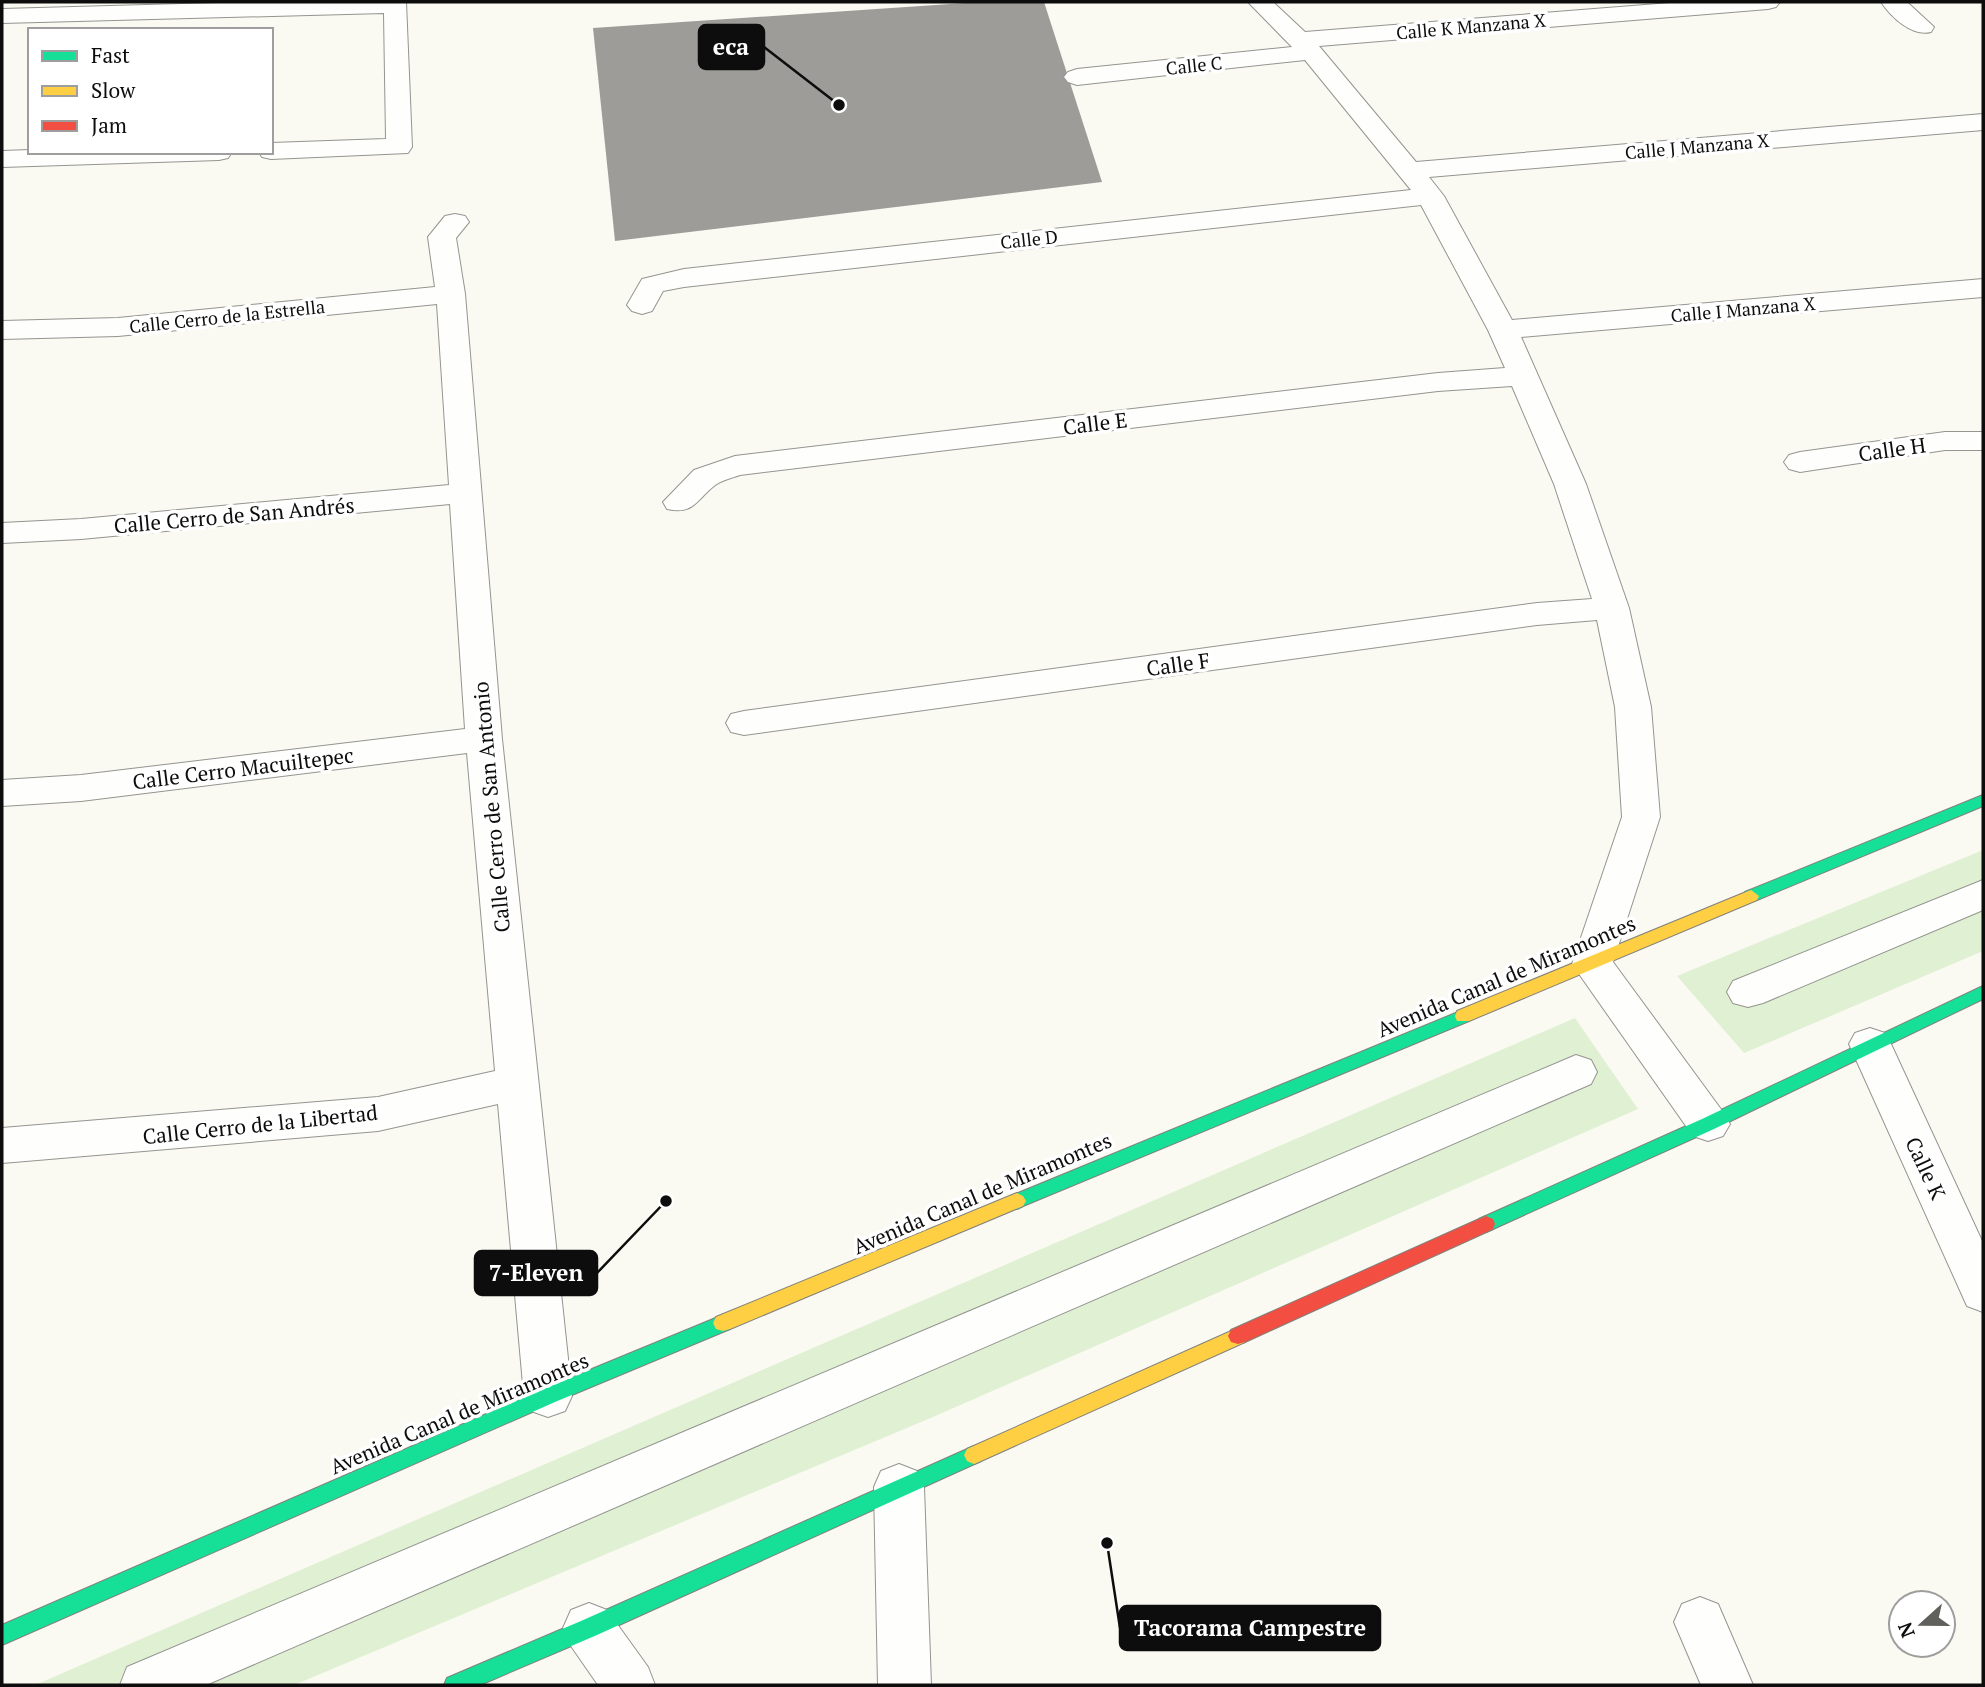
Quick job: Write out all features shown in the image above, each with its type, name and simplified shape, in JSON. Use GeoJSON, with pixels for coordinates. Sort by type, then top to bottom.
{"type":"FeatureCollection","features":[{"type":"Feature","properties":{"kind":"main road","name":"Avenida Canal de Miramontes"},"geometry":{"type":"LineString","coordinates":[[2,1635],[548,1396],[1983,800]]}},
{"type":"Feature","properties":{"kind":"main road"},"geometry":{"type":"LineString","coordinates":[[455,1685],[589,1628],[1708,1124],[1983,992]]}},
{"type":"Feature","properties":{"kind":"street"},"geometry":{"type":"LineString","coordinates":[[1259,2],[1306,46],[1421,183],[1503,330],[1570,484],[1612,608],[1633,707],[1641,817],[1592,964],[1708,1124]]}},
{"type":"Feature","properties":{"kind":"street","name":"Calle K Manzana X"},"geometry":{"type":"LineString","coordinates":[[1306,46],[1768,2]]}},
{"type":"Feature","properties":{"kind":"street"},"geometry":{"type":"LineString","coordinates":[[1893,2],[1923,27]]}},
{"type":"Feature","properties":{"kind":"street"},"geometry":{"type":"LineString","coordinates":[[2,16],[243,6],[396,5],[399,146],[273,150]]}},
{"type":"Feature","properties":{"kind":"street","name":"Calle C"},"geometry":{"type":"LineString","coordinates":[[1077,77],[1306,46]]}},
{"type":"Feature","properties":{"kind":"street","name":"Calle J Manzana X"},"geometry":{"type":"LineString","coordinates":[[1421,183],[1983,122]]}},
{"type":"Feature","properties":{"kind":"street"},"geometry":{"type":"LineString","coordinates":[[2,159],[157,154]]}},
{"type":"Feature","properties":{"kind":"street","name":"Calle D"},"geometry":{"type":"LineString","coordinates":[[642,305],[652,285],[684,278],[1421,183]]}},
{"type":"Feature","properties":{"kind":"street","name":"Calle Cerro de San Antonio"},"geometry":{"type":"LineString","coordinates":[[455,222],[442,237],[451,294],[484,738],[548,1396]]}},
{"type":"Feature","properties":{"kind":"street","name":"Calle I Manzana X"},"geometry":{"type":"LineString","coordinates":[[1503,330],[1983,288]]}},
{"type":"Feature","properties":{"kind":"street","name":"Calle Cerro de la Estrella"},"geometry":{"type":"LineString","coordinates":[[2,330],[118,327],[451,294]]}},
{"type":"Feature","properties":{"kind":"street","name":"Calle E"},"geometry":{"type":"LineString","coordinates":[[679,502],[705,477],[736,466],[1438,382],[1524,376]]}},
{"type":"Feature","properties":{"kind":"street","name":"Calle H"},"geometry":{"type":"LineString","coordinates":[[1800,462],[1945,441],[1983,442]]}},
{"type":"Feature","properties":{"kind":"street","name":"Calle Cerro de San Andrés"},"geometry":{"type":"LineString","coordinates":[[2,533],[81,529],[465,493]]}},
{"type":"Feature","properties":{"kind":"street","name":"Calle F"},"geometry":{"type":"LineString","coordinates":[[744,723],[1537,614],[1612,608]]}},
{"type":"Feature","properties":{"kind":"street","name":"Calle Cerro Macuiltepec"},"geometry":{"type":"LineString","coordinates":[[2,793],[81,788],[484,738]]}},
{"type":"Feature","properties":{"kind":"street"},"geometry":{"type":"LineString","coordinates":[[1748,992],[1983,894]]}},
{"type":"Feature","properties":{"kind":"street","name":"Calle K"},"geometry":{"type":"LineString","coordinates":[[1870,1044],[1983,1292]]}},
{"type":"Feature","properties":{"kind":"street"},"geometry":{"type":"LineString","coordinates":[[146,1685],[1577,1072]]}},
{"type":"Feature","properties":{"kind":"street","name":"Calle Cerro de la Libertad"},"geometry":{"type":"LineString","coordinates":[[2,1146],[377,1114],[516,1083]]}},
{"type":"Feature","properties":{"kind":"street"},"geometry":{"type":"LineString","coordinates":[[899,1487],[905,1685]]}},
{"type":"Feature","properties":{"kind":"street"},"geometry":{"type":"LineString","coordinates":[[1700,1622],[1727,1685]]}},
{"type":"Feature","properties":{"kind":"street"},"geometry":{"type":"LineString","coordinates":[[589,1628],[629,1685]]}},
{"type":"Feature","properties":{"kind":"green space"},"geometry":{"type":"Polygon","coordinates":[[[1983,850],[1983,951],[1744,1053],[1677,976],[1983,850]]]}},
{"type":"Feature","properties":{"kind":"green space"},"geometry":{"type":"Polygon","coordinates":[[[1575,1018],[1638,1109],[933,1417],[294,1685],[35,1685],[1575,1018]]]}},
{"type":"Feature","properties":{"kind":"building"},"geometry":{"type":"Polygon","coordinates":[[[980,2],[1044,2],[1102,182],[615,241],[593,28],[980,2]]]}},
{"type":"Feature","properties":{"kind":"traffic: fast"},"geometry":{"type":"LineString","coordinates":[[1751,896],[1983,800]]}},
{"type":"Feature","properties":{"kind":"traffic: fast"},"geometry":{"type":"LineString","coordinates":[[1486,1224],[1708,1124],[1983,992]]}},
{"type":"Feature","properties":{"kind":"traffic: fast"},"geometry":{"type":"LineString","coordinates":[[1017,1201],[1463,1016]]}},
{"type":"Feature","properties":{"kind":"traffic: fast"},"geometry":{"type":"LineString","coordinates":[[2,1635],[548,1396],[723,1323]]}},
{"type":"Feature","properties":{"kind":"traffic: fast"},"geometry":{"type":"LineString","coordinates":[[455,1685],[589,1628],[974,1455]]}},
{"type":"Feature","properties":{"kind":"traffic: slow"},"geometry":{"type":"LineString","coordinates":[[1463,1016],[1751,896]]}},
{"type":"Feature","properties":{"kind":"traffic: slow"},"geometry":{"type":"LineString","coordinates":[[723,1323],[1017,1201]]}},
{"type":"Feature","properties":{"kind":"traffic: slow"},"geometry":{"type":"LineString","coordinates":[[974,1455],[1238,1336]]}},
{"type":"Feature","properties":{"kind":"traffic: jam"},"geometry":{"type":"LineString","coordinates":[[1238,1336],[1486,1224]]}},
{"type":"Feature","properties":{"kind":"place","name":"eca"},"geometry":{"type":"Point","coordinates":[839,105]}},
{"type":"Feature","properties":{"kind":"place","name":"7-Eleven"},"geometry":{"type":"Point","coordinates":[666,1201]}},
{"type":"Feature","properties":{"kind":"place","name":"Tacorama Campestre"},"geometry":{"type":"Point","coordinates":[1107,1543]}}]}
